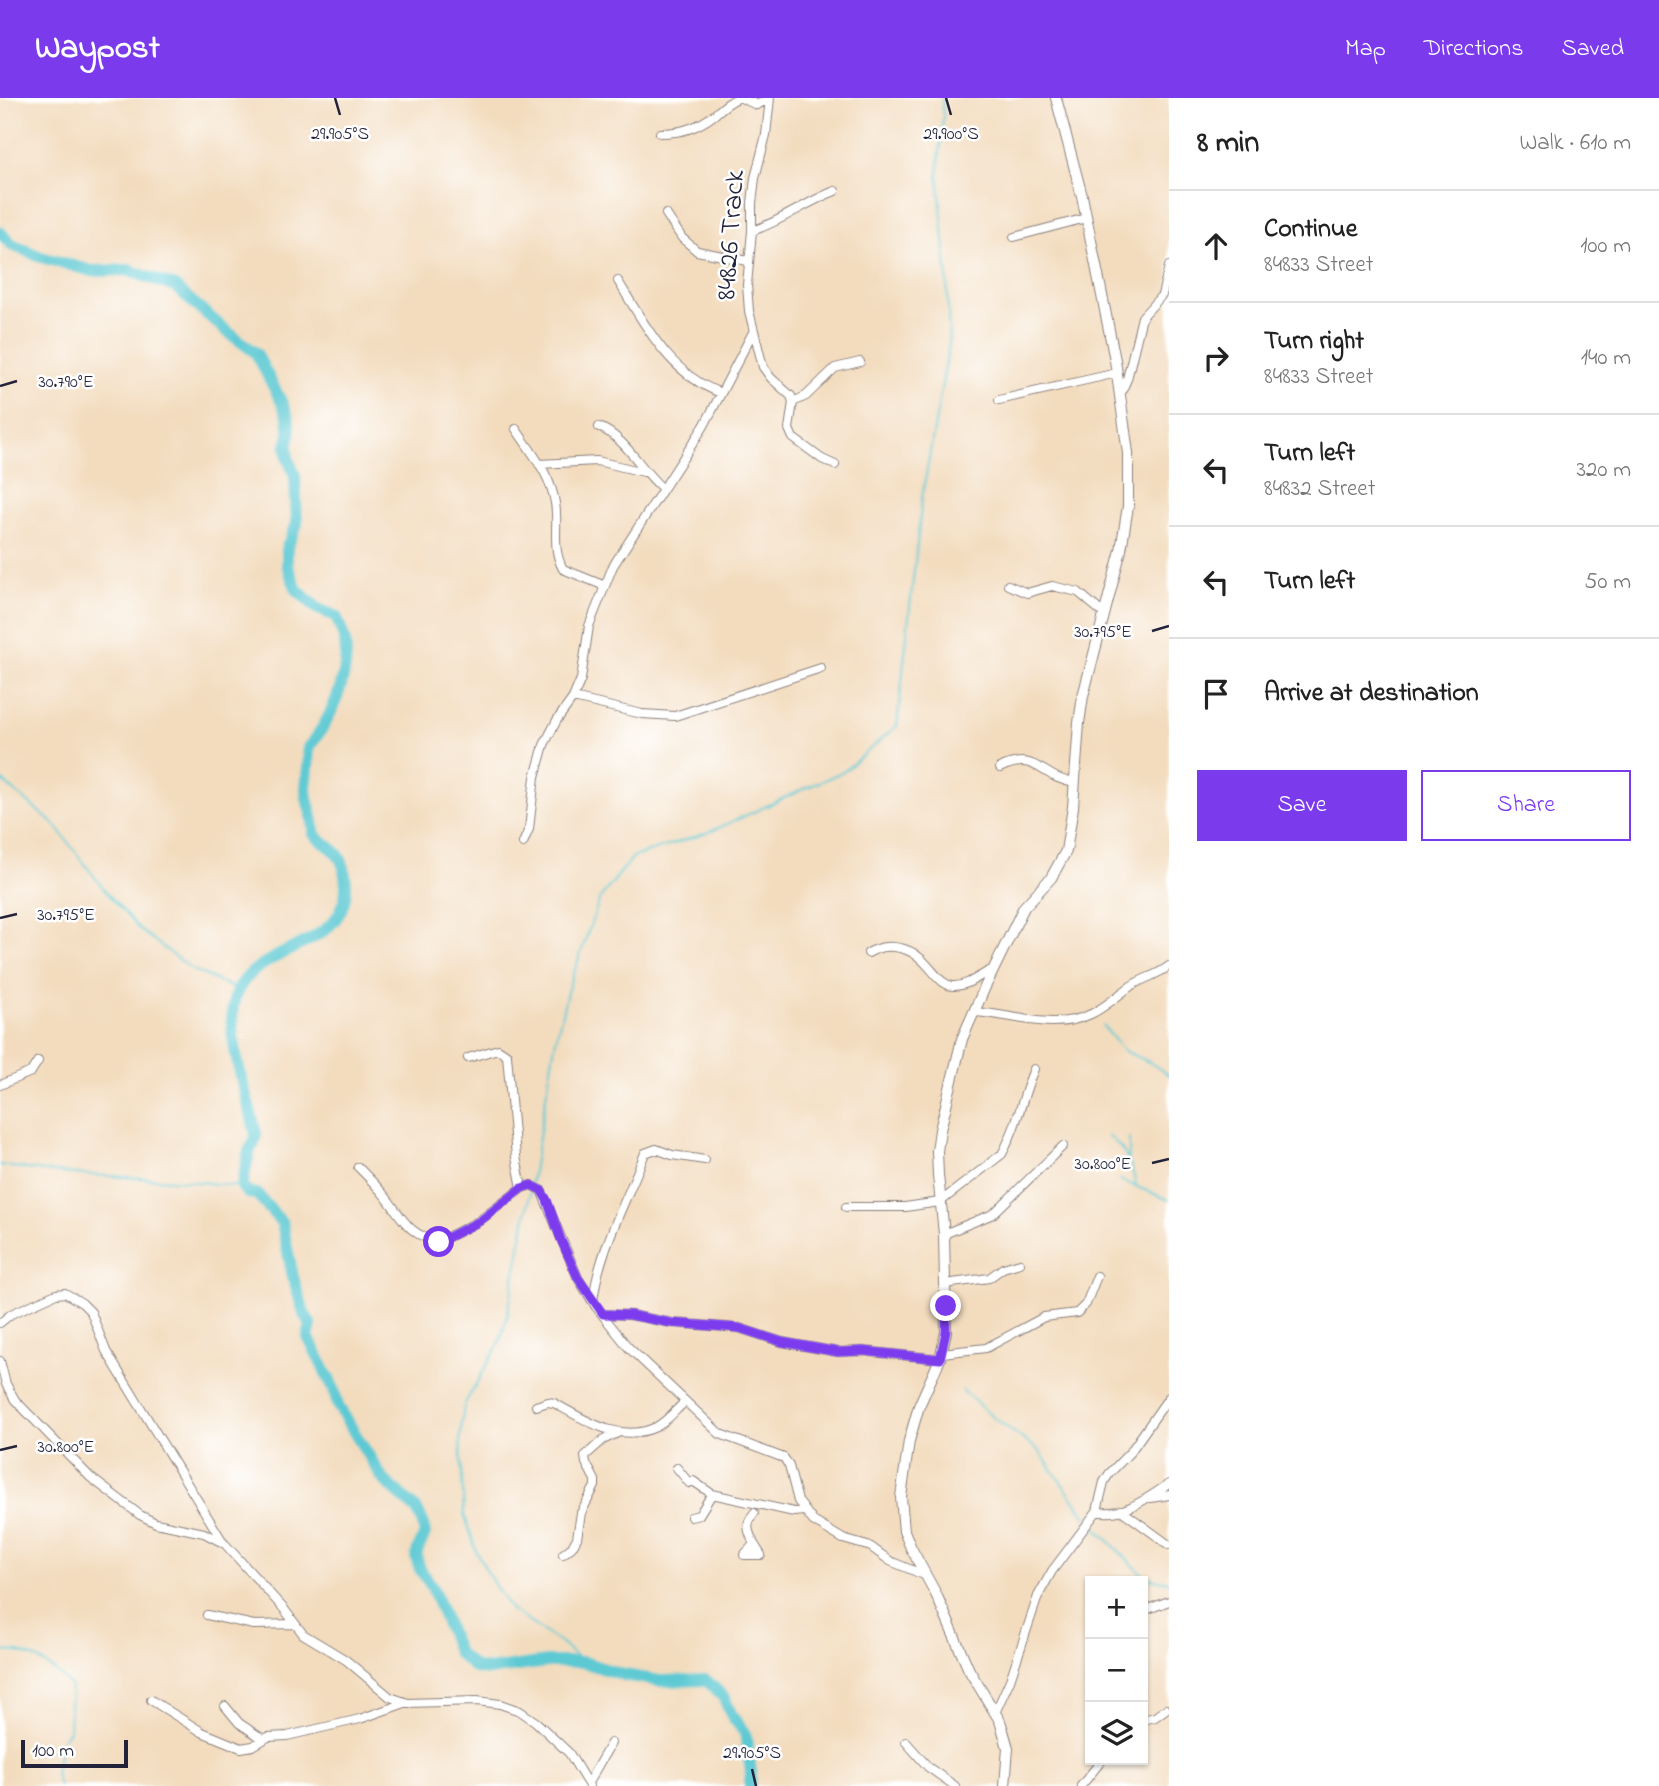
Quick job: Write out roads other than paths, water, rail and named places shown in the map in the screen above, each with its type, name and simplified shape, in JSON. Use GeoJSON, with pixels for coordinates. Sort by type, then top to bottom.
{"type":"FeatureCollection","features":[{"type":"Feature","properties":{"kind":"street"},"geometry":{"type":"LineString","coordinates":[[660,133],[680,133],[697,126],[739,98],[757,105],[770,98]]}},
{"type":"Feature","properties":{"kind":"street","name":"84826 Track"},"geometry":{"type":"LineString","coordinates":[[770,98],[766,135],[754,190],[748,261],[749,311],[763,367],[771,378],[789,392],[793,402]]}},
{"type":"Feature","properties":{"kind":"street"},"geometry":{"type":"LineString","coordinates":[[1005,1786],[1008,1748],[1004,1734],[995,1713],[969,1670],[936,1594],[924,1576],[904,1531],[901,1497],[909,1441],[919,1406],[941,1356],[946,1332],[938,1139],[962,1039],[1024,907],[1060,866],[1069,837],[1083,696],[1121,550],[1128,506],[1128,453],[1121,393],[1086,218],[1056,98]]}},
{"type":"Feature","properties":{"kind":"street"},"geometry":{"type":"LineString","coordinates":[[752,232],[772,225],[808,202],[835,191]]}},
{"type":"Feature","properties":{"kind":"street"},"geometry":{"type":"LineString","coordinates":[[666,214],[682,238],[697,251],[748,261]]}},
{"type":"Feature","properties":{"kind":"street"},"geometry":{"type":"LineString","coordinates":[[1014,237],[1086,218]]}},
{"type":"Feature","properties":{"kind":"street"},"geometry":{"type":"LineString","coordinates":[[1121,393],[1142,317],[1162,295],[1169,266]]}},
{"type":"Feature","properties":{"kind":"street"},"geometry":{"type":"LineString","coordinates":[[618,281],[667,355],[696,380],[721,393]]}},
{"type":"Feature","properties":{"kind":"street"},"geometry":{"type":"LineString","coordinates":[[523,844],[529,829],[535,777],[544,745],[573,698],[581,679],[589,626],[605,586],[624,547],[704,426],[753,332]]}},
{"type":"Feature","properties":{"kind":"street"},"geometry":{"type":"LineString","coordinates":[[835,464],[822,459],[793,439],[789,429],[793,402],[806,396],[835,368],[860,362]]}},
{"type":"Feature","properties":{"kind":"street"},"geometry":{"type":"LineString","coordinates":[[999,400],[1117,373]]}},
{"type":"Feature","properties":{"kind":"street"},"geometry":{"type":"LineString","coordinates":[[599,427],[617,436],[644,472],[662,488]]}},
{"type":"Feature","properties":{"kind":"street"},"geometry":{"type":"LineString","coordinates":[[516,429],[545,472],[555,502],[559,563],[569,572],[605,586]]}},
{"type":"Feature","properties":{"kind":"street"},"geometry":{"type":"LineString","coordinates":[[539,464],[597,461],[644,472]]}},
{"type":"Feature","properties":{"kind":"street"},"geometry":{"type":"LineString","coordinates":[[1008,585],[1027,593],[1052,586],[1066,588],[1087,597],[1104,614]]}},
{"type":"Feature","properties":{"kind":"street"},"geometry":{"type":"LineString","coordinates":[[573,698],[642,714],[675,716],[821,668]]}},
{"type":"Feature","properties":{"kind":"street"},"geometry":{"type":"LineString","coordinates":[[1000,768],[1022,760],[1030,762],[1056,779],[1075,783]]}},
{"type":"Feature","properties":{"kind":"street"},"geometry":{"type":"LineString","coordinates":[[868,953],[891,946],[914,951],[927,962],[941,981],[956,986],[994,969]]}},
{"type":"Feature","properties":{"kind":"street"},"geometry":{"type":"LineString","coordinates":[[974,1012],[1053,1022],[1083,1018],[1168,965]]}},
{"type":"Feature","properties":{"kind":"street"},"geometry":{"type":"LineString","coordinates":[[468,1058],[498,1049],[507,1055],[517,1166],[522,1188]]}},
{"type":"Feature","properties":{"kind":"street"},"geometry":{"type":"LineString","coordinates":[[0,1085],[31,1072],[38,1061]]}},
{"type":"Feature","properties":{"kind":"street"},"geometry":{"type":"LineString","coordinates":[[846,1207],[905,1207],[940,1202],[1002,1154],[1034,1069]]}},
{"type":"Feature","properties":{"kind":"street"},"geometry":{"type":"LineString","coordinates":[[944,1234],[982,1221],[993,1214],[1063,1146]]}},
{"type":"Feature","properties":{"kind":"street"},"geometry":{"type":"LineString","coordinates":[[593,1302],[594,1288],[606,1252],[645,1153],[656,1149],[672,1155],[705,1160]]}},
{"type":"Feature","properties":{"kind":"street"},"geometry":{"type":"LineString","coordinates":[[358,1167],[387,1198],[405,1224],[420,1236],[432,1240],[443,1240],[480,1221],[522,1188],[531,1185],[541,1190],[578,1278],[593,1302],[628,1346],[720,1434],[784,1458],[789,1466],[798,1501],[807,1517],[827,1531],[858,1545],[878,1550],[890,1561],[924,1576]]}},
{"type":"Feature","properties":{"kind":"street"},"geometry":{"type":"LineString","coordinates":[[945,1284],[989,1278],[1003,1268],[1020,1263]]}},
{"type":"Feature","properties":{"kind":"street"},"geometry":{"type":"LineString","coordinates":[[603,1314],[739,1328],[782,1342],[838,1352],[941,1356],[986,1348],[1044,1317],[1077,1313],[1086,1304],[1097,1276]]}},
{"type":"Feature","properties":{"kind":"street"},"geometry":{"type":"LineString","coordinates":[[0,1323],[11,1314],[56,1294],[65,1293],[82,1303],[91,1312],[106,1351],[225,1544],[303,1634],[346,1660],[390,1698],[408,1703]]}},
{"type":"Feature","properties":{"kind":"street"},"geometry":{"type":"LineString","coordinates":[[0,1361],[6,1384],[15,1400],[90,1477],[148,1519],[168,1527],[204,1533],[225,1544]]}},
{"type":"Feature","properties":{"kind":"street"},"geometry":{"type":"LineString","coordinates":[[995,1713],[1010,1680],[1038,1596],[1052,1571],[1097,1511],[1104,1482],[1109,1474],[1130,1451],[1169,1397]]}},
{"type":"Feature","properties":{"kind":"street"},"geometry":{"type":"LineString","coordinates":[[536,1406],[548,1402],[589,1423],[620,1432]]}},
{"type":"Feature","properties":{"kind":"street"},"geometry":{"type":"LineString","coordinates":[[563,1554],[572,1547],[581,1513],[595,1486],[586,1456],[603,1440],[620,1432],[658,1426],[685,1402]]}},
{"type":"Feature","properties":{"kind":"street"},"geometry":{"type":"LineString","coordinates":[[677,1468],[689,1482],[693,1481],[712,1494],[794,1512],[803,1511]]}},
{"type":"Feature","properties":{"kind":"street"},"geometry":{"type":"LineString","coordinates":[[1097,1511],[1111,1513],[1121,1510],[1148,1498],[1169,1484]]}},
{"type":"Feature","properties":{"kind":"street"},"geometry":{"type":"LineString","coordinates":[[691,1517],[699,1515],[712,1494]]}},
{"type":"Feature","properties":{"kind":"street"},"geometry":{"type":"LineString","coordinates":[[1148,1498],[1169,1495]]}},
{"type":"Feature","properties":{"kind":"street"},"geometry":{"type":"LineString","coordinates":[[754,1544],[747,1530],[749,1520],[754,1513],[766,1506]]}},
{"type":"Feature","properties":{"kind":"street"},"geometry":{"type":"LineString","coordinates":[[1121,1510],[1169,1545]]}},
{"type":"Feature","properties":{"kind":"street"},"geometry":{"type":"LineString","coordinates":[[743,1514],[754,1513]]}},
{"type":"Feature","properties":{"kind":"street"},"geometry":{"type":"LineString","coordinates":[[1148,1609],[1169,1601]]}},
{"type":"Feature","properties":{"kind":"street"},"geometry":{"type":"LineString","coordinates":[[207,1615],[254,1625],[294,1624]]}},
{"type":"Feature","properties":{"kind":"street"},"geometry":{"type":"LineString","coordinates":[[151,1700],[202,1732],[241,1748],[253,1746],[263,1739],[352,1721],[408,1703],[477,1701],[500,1704],[520,1711],[536,1721],[569,1753],[588,1785]]}},
{"type":"Feature","properties":{"kind":"street"},"geometry":{"type":"LineString","coordinates":[[225,1706],[239,1723],[263,1739]]}},
{"type":"Feature","properties":{"kind":"street"},"geometry":{"type":"LineString","coordinates":[[1148,1719],[1166,1709]]}},
{"type":"Feature","properties":{"kind":"street"},"geometry":{"type":"LineString","coordinates":[[906,1742],[928,1767],[955,1786]]}},
{"type":"Feature","properties":{"kind":"street"},"geometry":{"type":"LineString","coordinates":[[588,1785],[611,1743]]}},
{"type":"Feature","properties":{"kind":"street"},"geometry":{"type":"LineString","coordinates":[[1081,1786],[1098,1765]]}},
{"type":"Feature","properties":{"kind":"waterway"},"geometry":{"type":"LineString","coordinates":[[531,1183],[556,1039],[567,992],[600,898],[633,857],[707,833],[844,771],[897,726],[922,498],[949,344],[947,271],[938,175],[942,98]]}},
{"type":"Feature","properties":{"kind":"waterway"},"geometry":{"type":"LineString","coordinates":[[0,232],[11,244],[41,257],[92,271],[128,270],[175,287],[256,353],[288,417],[288,458],[295,476],[297,524],[287,547],[287,565],[297,590],[318,609],[336,616],[345,642],[346,656],[337,698],[324,725],[308,748],[306,789],[314,834],[340,858],[346,885],[343,906],[333,923],[318,935],[264,963],[248,976],[237,992],[232,1024],[238,1062],[256,1134],[249,1151],[242,1187],[248,1193],[257,1194],[282,1223],[293,1277],[304,1313],[311,1325],[308,1337],[334,1389],[338,1406],[383,1479],[417,1510],[422,1520],[425,1534],[416,1557],[420,1569],[432,1587],[458,1653],[475,1668],[488,1670],[547,1662],[583,1662],[624,1675],[660,1681],[706,1680],[723,1696],[733,1718],[745,1732],[751,1772],[750,1786]]}},
{"type":"Feature","properties":{"kind":"waterway"},"geometry":{"type":"LineString","coordinates":[[0,779],[55,825],[107,893],[140,930],[193,970],[238,990]]}},
{"type":"Feature","properties":{"kind":"waterway"},"geometry":{"type":"LineString","coordinates":[[1103,1026],[1124,1051],[1169,1075]]}},
{"type":"Feature","properties":{"kind":"waterway"},"geometry":{"type":"LineString","coordinates":[[1108,1136],[1127,1158],[1136,1185]]}},
{"type":"Feature","properties":{"kind":"waterway"},"geometry":{"type":"LineString","coordinates":[[1129,1138],[1129,1158]]}},
{"type":"Feature","properties":{"kind":"waterway"},"geometry":{"type":"LineString","coordinates":[[0,1165],[60,1173],[182,1180],[242,1187]]}},
{"type":"Feature","properties":{"kind":"waterway"},"geometry":{"type":"LineString","coordinates":[[1120,1180],[1169,1200]]}},
{"type":"Feature","properties":{"kind":"waterway"},"geometry":{"type":"LineString","coordinates":[[531,1188],[507,1317],[499,1344],[464,1405],[460,1438],[464,1514],[477,1553],[511,1610],[559,1642],[583,1662]]}},
{"type":"Feature","properties":{"kind":"waterway"},"geometry":{"type":"LineString","coordinates":[[962,1390],[994,1418],[1038,1450],[1087,1518]]}},
{"type":"Feature","properties":{"kind":"waterway"},"geometry":{"type":"LineString","coordinates":[[1091,1523],[1145,1577],[1169,1582]]}},
{"type":"Feature","properties":{"kind":"waterway"},"geometry":{"type":"LineString","coordinates":[[0,1652],[18,1652],[33,1657],[54,1670],[71,1687],[69,1731],[63,1738],[55,1773],[59,1786]]}}]}
